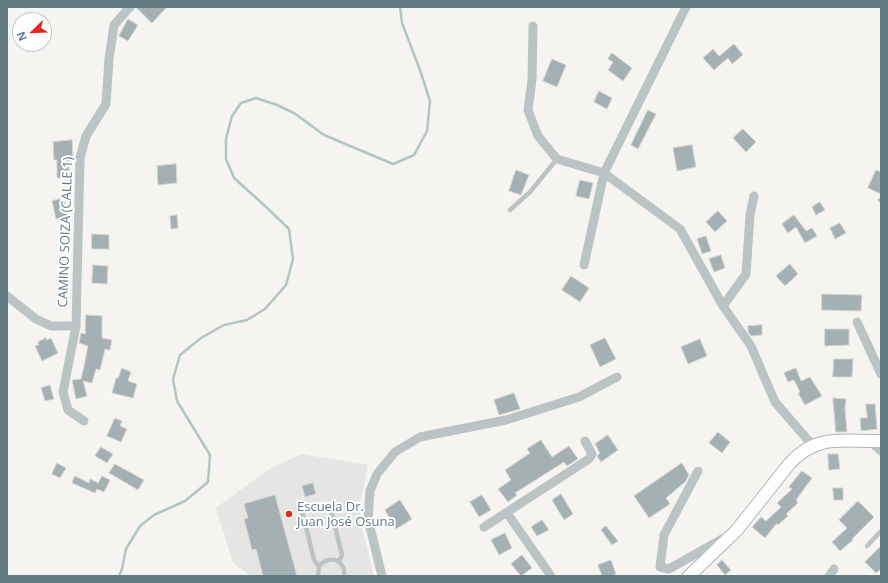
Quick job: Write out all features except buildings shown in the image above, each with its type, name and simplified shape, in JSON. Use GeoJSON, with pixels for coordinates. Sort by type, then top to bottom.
{"type":"FeatureCollection","features":[{"type":"Feature","properties":{"kind":"main road"},"geometry":{"type":"LineString","coordinates":[[689,576],[736,531],[796,457],[813,446],[829,440],[876,441]]}},
{"type":"Feature","properties":{"kind":"street","name":"CAMINO SOIZA (CALLE 1)"},"geometry":{"type":"LineString","coordinates":[[84,421],[68,410],[63,392],[76,326],[80,158],[86,136],[106,104],[109,59],[114,25],[130,7]]}},
{"type":"Feature","properties":{"kind":"street"},"geometry":{"type":"LineString","coordinates":[[584,265],[604,173],[686,7]]}},
{"type":"Feature","properties":{"kind":"street"},"geometry":{"type":"LineString","coordinates":[[533,26],[532,80],[528,110],[538,136],[557,159],[604,173],[680,229],[723,306],[751,346],[775,402],[813,446]]}},
{"type":"Feature","properties":{"kind":"street"},"geometry":{"type":"LineString","coordinates":[[723,306],[746,274],[750,215],[754,196]]}},
{"type":"Feature","properties":{"kind":"street"},"geometry":{"type":"LineString","coordinates":[[7,296],[36,320],[51,326],[76,326]]}},
{"type":"Feature","properties":{"kind":"street"},"geometry":{"type":"LineString","coordinates":[[857,322],[881,374]]}},
{"type":"Feature","properties":{"kind":"street"},"geometry":{"type":"LineString","coordinates":[[382,576],[368,519],[370,491],[377,474],[395,452],[420,437],[506,420],[579,397],[617,377]]}},
{"type":"Feature","properties":{"kind":"street"},"geometry":{"type":"LineString","coordinates":[[484,527],[589,459],[592,454],[585,441]]}},
{"type":"Feature","properties":{"kind":"street"},"geometry":{"type":"LineString","coordinates":[[876,441],[881,451]]}},
{"type":"Feature","properties":{"kind":"street"},"geometry":{"type":"LineString","coordinates":[[698,471],[664,535],[660,567],[669,568],[736,531]]}},
{"type":"Feature","properties":{"kind":"street"},"geometry":{"type":"LineString","coordinates":[[507,513],[551,576]]}},
{"type":"Feature","properties":{"kind":"lane"},"geometry":{"type":"LineString","coordinates":[[510,210],[530,192],[557,159]]}},
{"type":"Feature","properties":{"kind":"lane"},"geometry":{"type":"LineString","coordinates":[[319,566],[314,560],[302,510],[323,505],[327,506],[331,510],[342,555],[338,561]]}},
{"type":"Feature","properties":{"kind":"lane"},"geometry":{"type":"LineString","coordinates":[[867,546],[881,531]]}},
{"type":"Feature","properties":{"kind":"lane"},"geometry":{"type":"LineString","coordinates":[[318,576],[319,566],[328,560],[338,561],[344,569],[344,576]]}},
{"type":"Feature","properties":{"kind":"shaded area","name":"Escuela Dr. Juan José Osuna"},"geometry":{"type":"Polygon","coordinates":[[[301,454],[368,465],[360,504],[360,520],[374,576],[248,576],[247,573],[233,563],[216,508],[269,469],[301,454]]]}},
{"type":"Feature","properties":{"kind":"waterway"},"geometry":{"type":"LineString","coordinates":[[119,576],[126,549],[140,526],[154,515],[185,501],[208,482],[210,455],[177,401],[173,379],[180,355],[201,338],[224,325],[247,320],[265,309],[286,285],[293,259],[289,229],[234,178],[226,159],[226,139],[232,116],[241,103],[256,98],[294,113],[324,135],[393,164],[414,155],[427,131],[430,101],[402,23],[400,7]]}},
{"type":"Feature","properties":{"kind":"place","name":"Escuela Dr. Juan José Osuna"},"geometry":{"type":"Point","coordinates":[289,514]}}]}
